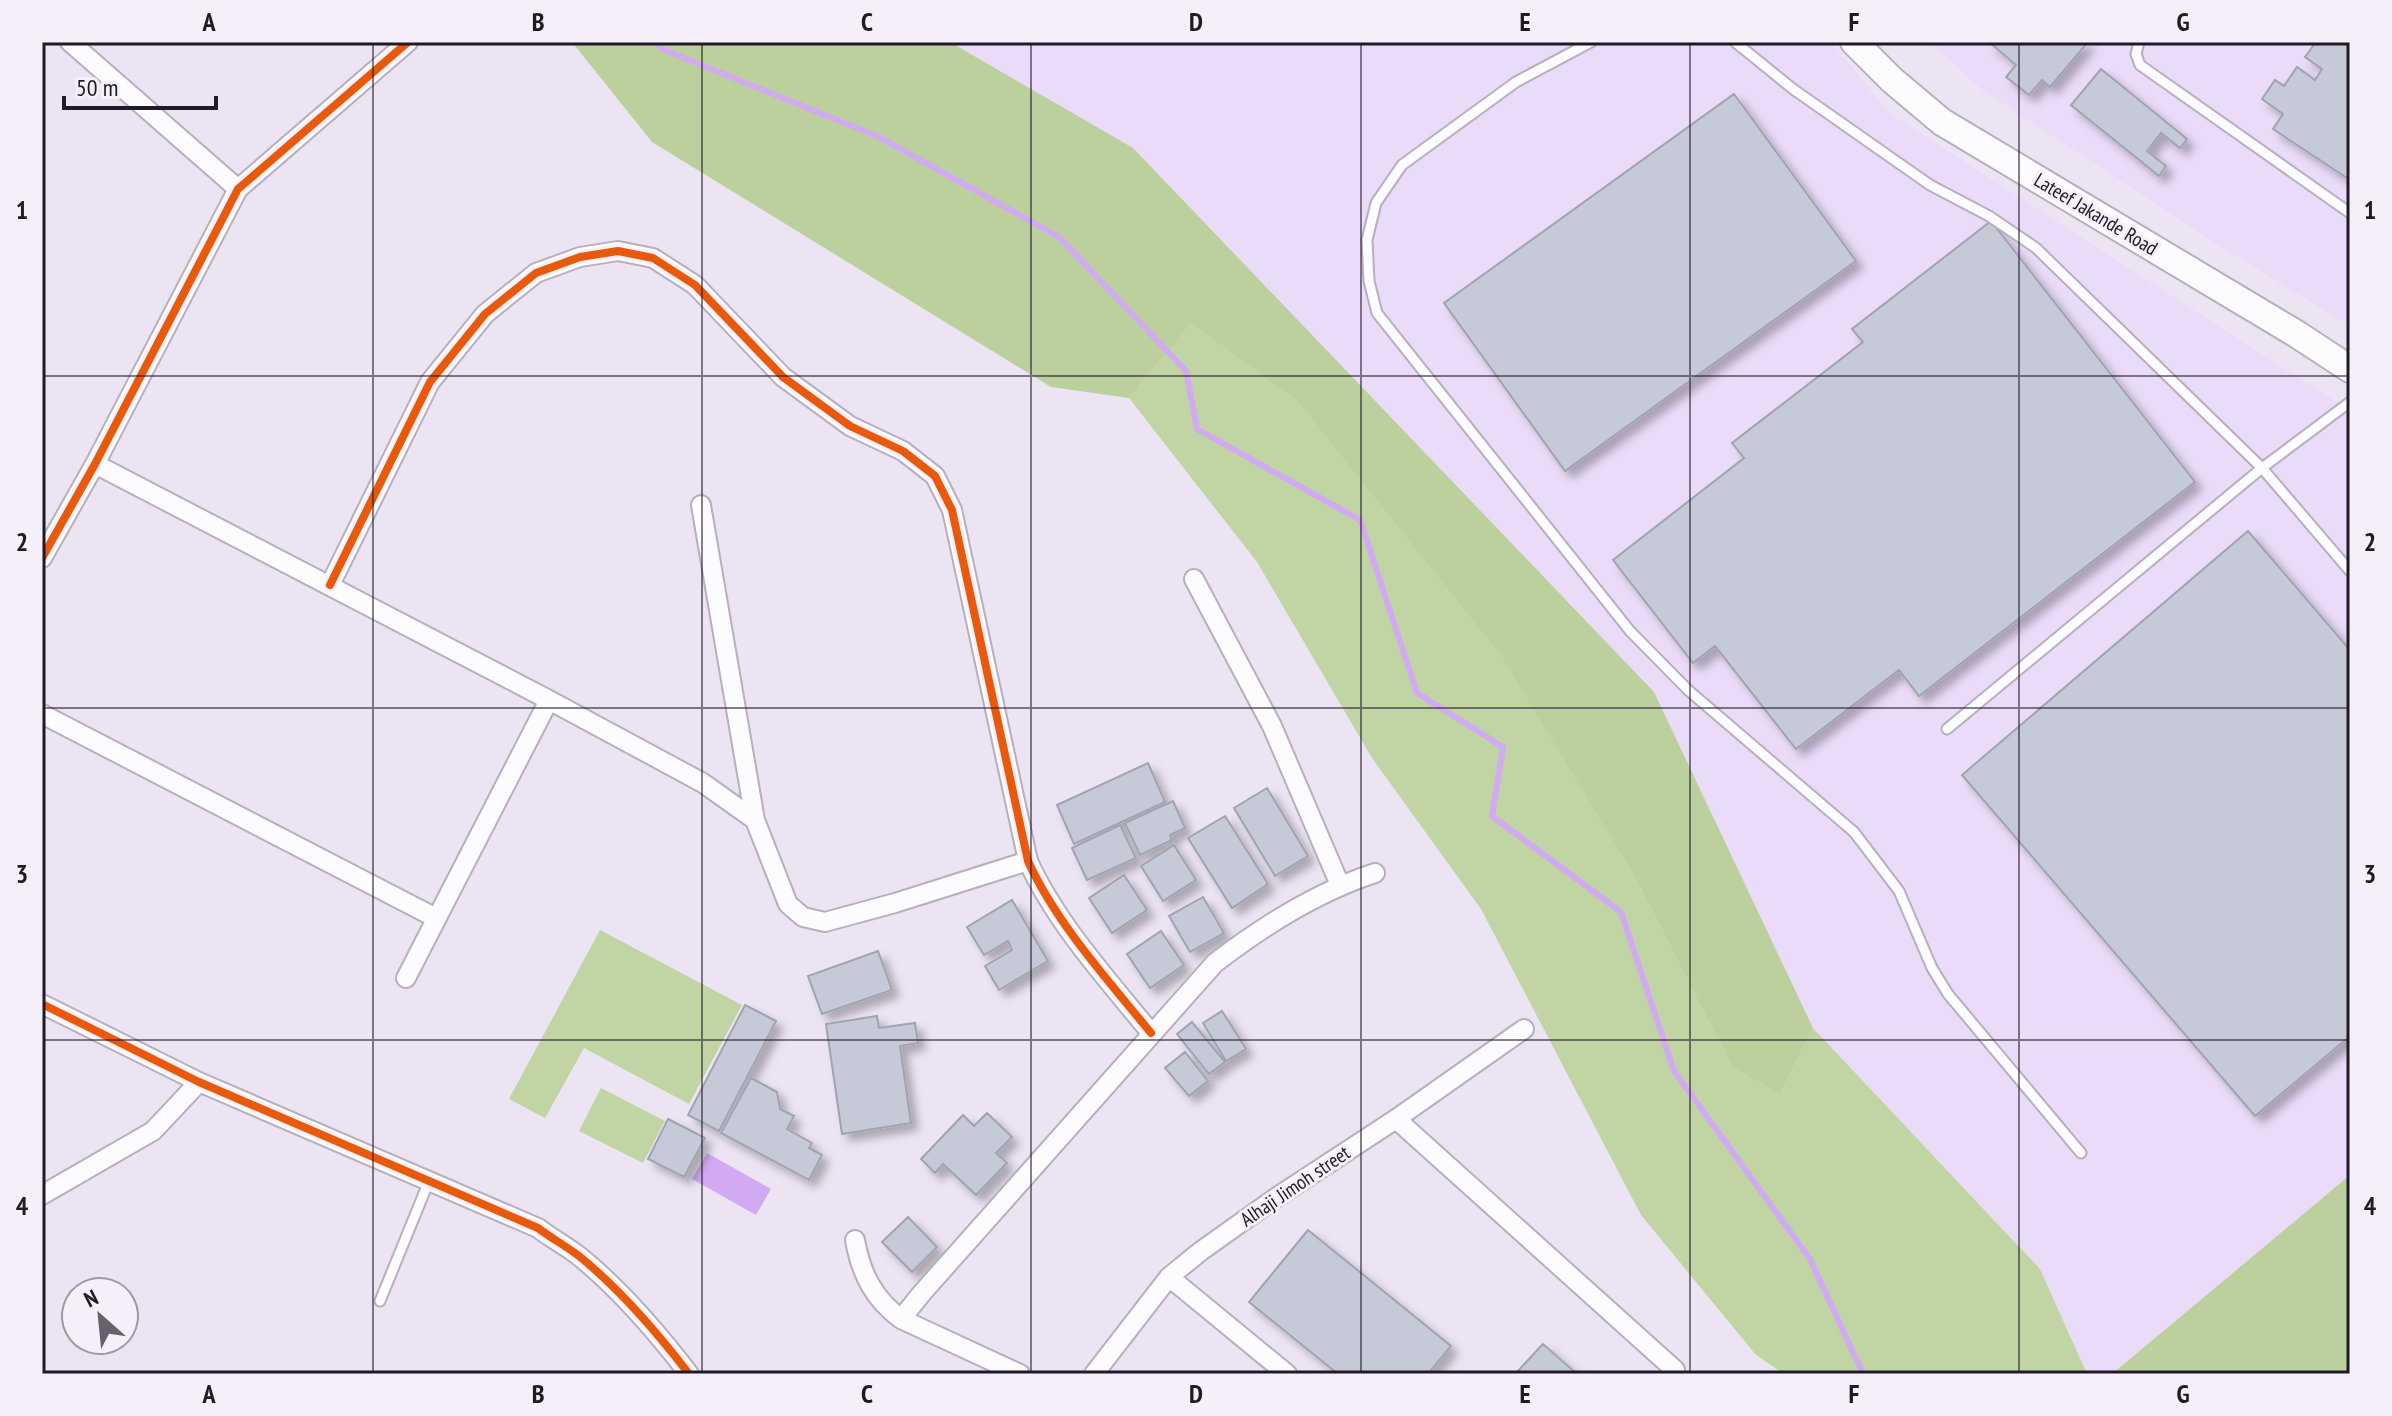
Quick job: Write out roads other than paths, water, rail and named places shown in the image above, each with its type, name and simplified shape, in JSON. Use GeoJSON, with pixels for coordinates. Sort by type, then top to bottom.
{"type":"FeatureCollection","features":[{"type":"Feature","properties":{"kind":"main road","name":"Lateef Jakande Road"},"geometry":{"type":"LineString","coordinates":[[1854,42],[1892,80],[1942,122],[2350,369]]}},
{"type":"Feature","properties":{"kind":"street"},"geometry":{"type":"LineString","coordinates":[[70,42],[238,189]]}},
{"type":"Feature","properties":{"kind":"street"},"geometry":{"type":"LineString","coordinates":[[42,558],[95,464],[238,189],[408,42]]}},
{"type":"Feature","properties":{"kind":"street"},"geometry":{"type":"LineString","coordinates":[[330,585],[430,382],[485,314],[536,273],[580,257],[618,251],[653,258],[695,285],[783,377],[850,426],[903,451],[935,476],[952,510],[1028,861],[1040,888],[1092,960],[1151,1033]]}},
{"type":"Feature","properties":{"kind":"street"},"geometry":{"type":"LineString","coordinates":[[95,464],[703,783],[755,820]]}},
{"type":"Feature","properties":{"kind":"street"},"geometry":{"type":"LineString","coordinates":[[701,505],[755,820],[788,904],[803,917],[825,922],[1028,861]]}},
{"type":"Feature","properties":{"kind":"street"},"geometry":{"type":"LineString","coordinates":[[1194,579],[1272,726],[1340,885]]}},
{"type":"Feature","properties":{"kind":"street"},"geometry":{"type":"LineString","coordinates":[[406,978],[549,700]]}},
{"type":"Feature","properties":{"kind":"street"},"geometry":{"type":"LineString","coordinates":[[42,714],[436,918]]}},
{"type":"Feature","properties":{"kind":"street"},"geometry":{"type":"LineString","coordinates":[[901,1319],[1215,963],[1252,934],[1340,885],[1375,873]]}},
{"type":"Feature","properties":{"kind":"street"},"geometry":{"type":"LineString","coordinates":[[42,1004],[199,1082],[538,1228],[577,1255],[622,1296],[659,1335],[689,1374]]}},
{"type":"Feature","properties":{"kind":"street","name":"Alhaji Jimoh street"},"geometry":{"type":"LineString","coordinates":[[1094,1374],[1169,1277],[1201,1251],[1524,1029]]}},
{"type":"Feature","properties":{"kind":"street"},"geometry":{"type":"LineString","coordinates":[[42,1195],[153,1131],[199,1082]]}},
{"type":"Feature","properties":{"kind":"street"},"geometry":{"type":"LineString","coordinates":[[1396,1119],[1675,1370]]}},
{"type":"Feature","properties":{"kind":"street"},"geometry":{"type":"LineString","coordinates":[[855,1240],[858,1260],[884,1307],[901,1319],[1020,1374]]}},
{"type":"Feature","properties":{"kind":"street"},"geometry":{"type":"LineString","coordinates":[[1169,1277],[1287,1374]]}},
{"type":"Feature","properties":{"kind":"lane"},"geometry":{"type":"LineString","coordinates":[[1591,42],[1516,82],[1402,165],[1376,203],[1367,240],[1369,281],[1377,313],[1630,631],[1688,690],[1854,832],[1899,891],[1932,968],[1948,994],[2081,1153]]}},
{"type":"Feature","properties":{"kind":"lane"},"geometry":{"type":"LineString","coordinates":[[1735,42],[1793,89],[1930,185],[1989,216],[2036,248],[2262,468],[2350,571]]}},
{"type":"Feature","properties":{"kind":"lane"},"geometry":{"type":"LineString","coordinates":[[2139,42],[2136,54],[2140,65],[2350,213]]}},
{"type":"Feature","properties":{"kind":"lane"},"geometry":{"type":"LineString","coordinates":[[1947,729],[2262,468],[2350,402]]}},
{"type":"Feature","properties":{"kind":"lane"},"geometry":{"type":"LineString","coordinates":[[380,1301],[429,1181]]}},
{"type":"Feature","properties":{"kind":"waterway"},"geometry":{"type":"LineString","coordinates":[[655,42],[662,49],[879,137],[1059,237],[1186,371],[1197,429],[1360,520],[1417,693],[1503,747],[1492,816],[1621,912],[1674,1071],[1810,1259],[1863,1374]]}}]}
